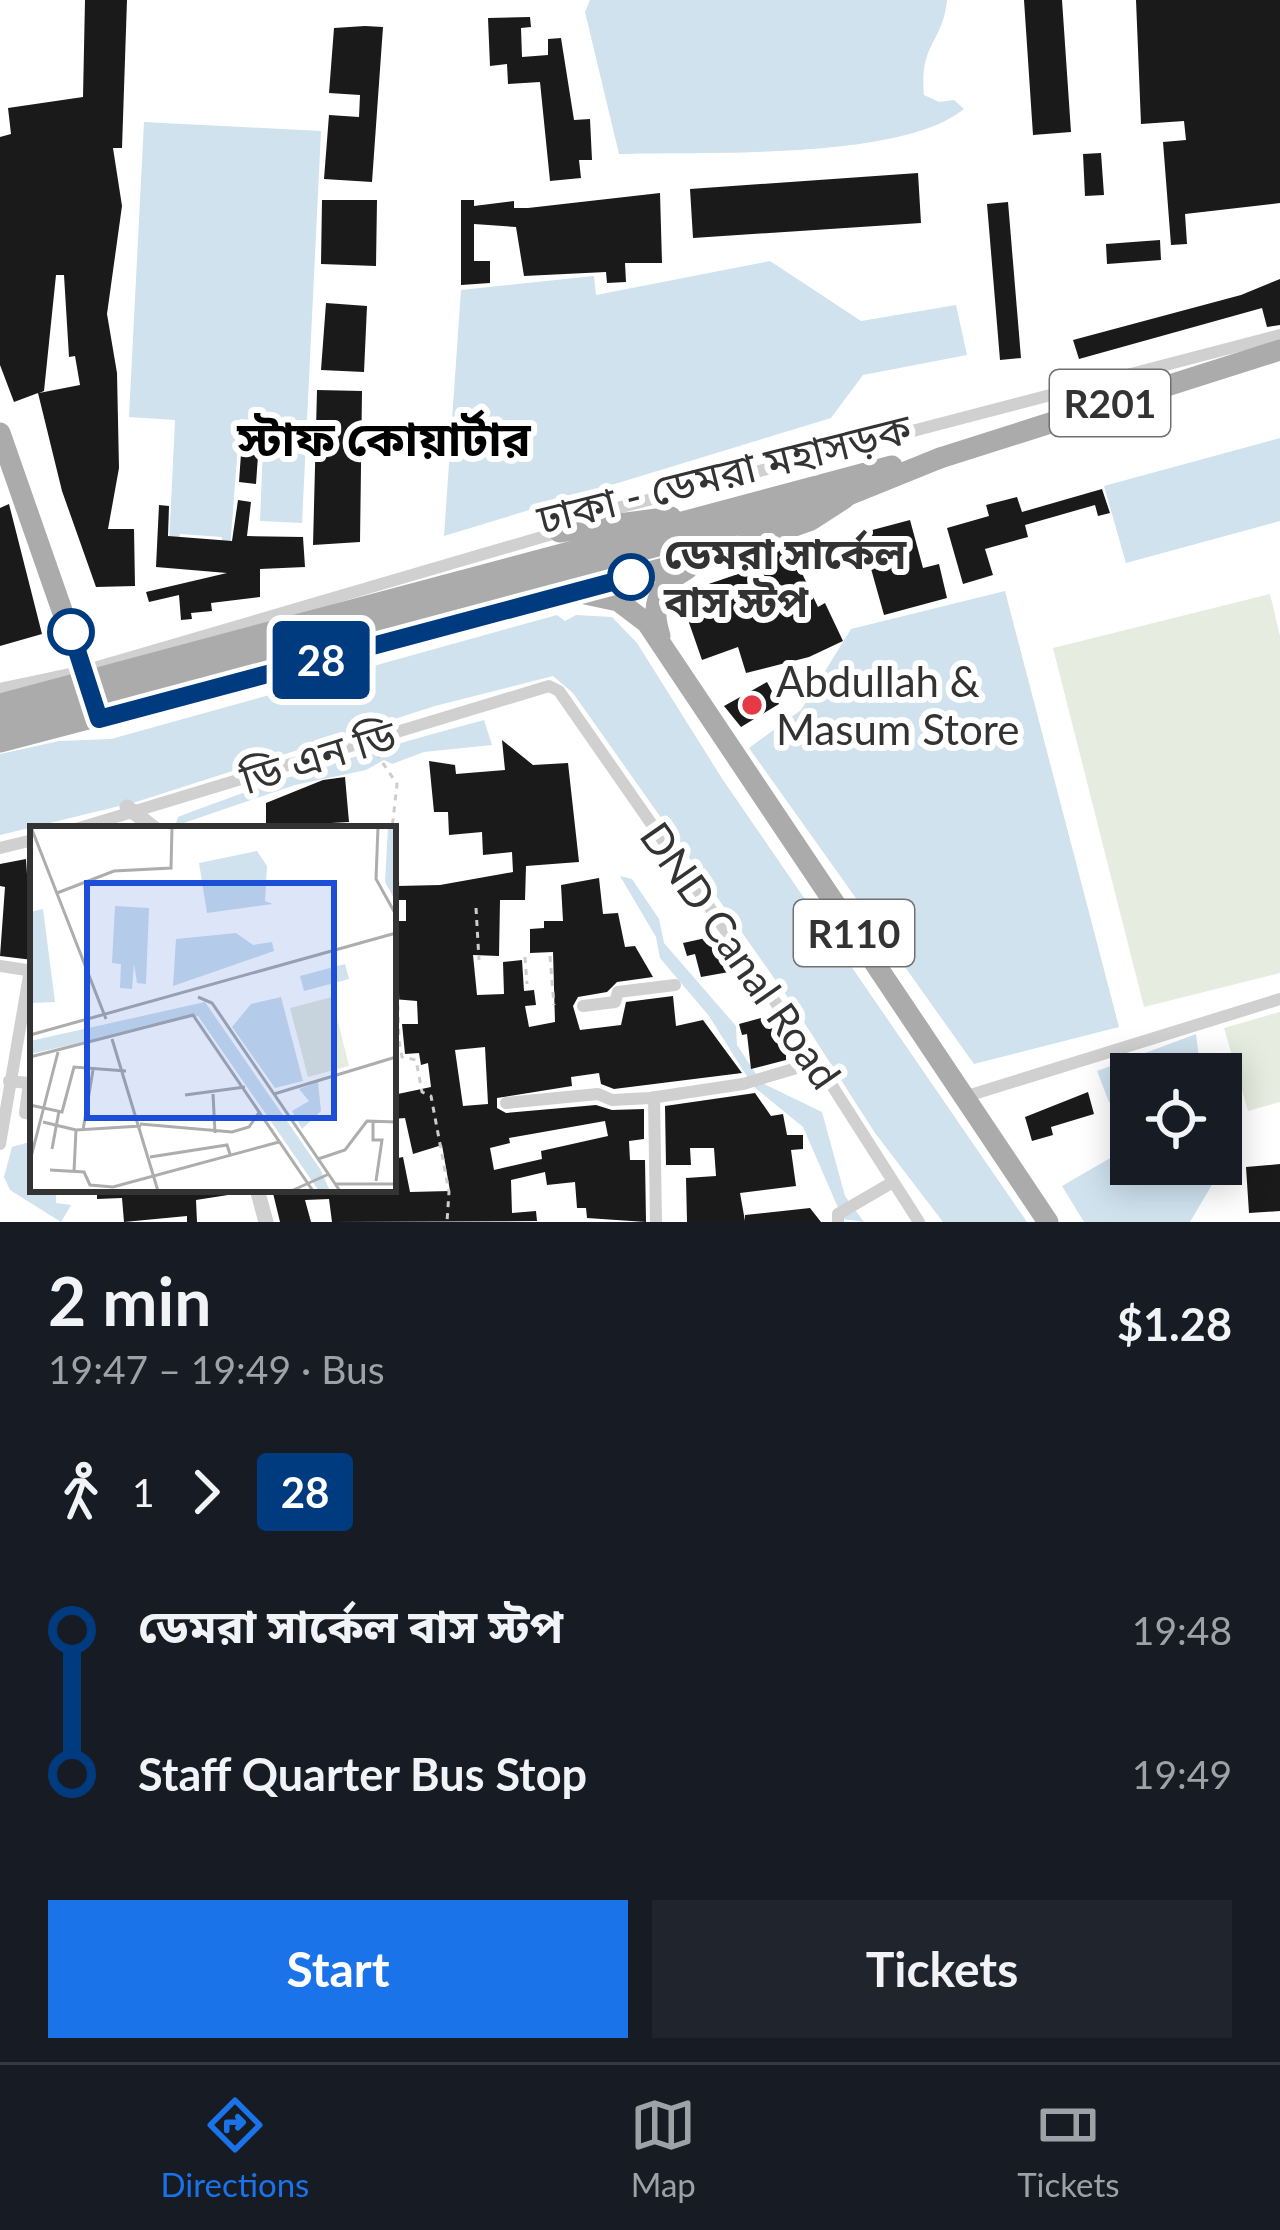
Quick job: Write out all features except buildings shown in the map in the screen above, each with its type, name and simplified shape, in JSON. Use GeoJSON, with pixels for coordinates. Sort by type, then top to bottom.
{"type":"FeatureCollection","features":[{"type":"Feature","properties":{"kind":"main road","name":"R201"},"geometry":{"type":"LineString","coordinates":[[940,458],[1280,350]]}},
{"type":"Feature","properties":{"kind":"main road"},"geometry":{"type":"LineString","coordinates":[[0,433],[101,724]]}},
{"type":"Feature","properties":{"kind":"main road","name":"ঢাকা - ডেমরা মহাসড়ক"},"geometry":{"type":"LineString","coordinates":[[0,723],[851,494],[940,458]]}},
{"type":"Feature","properties":{"kind":"main road","name":"ঢাকা - ডেমরা মহাসড়ক"},"geometry":{"type":"LineString","coordinates":[[0,704],[720,511],[940,458]]}},
{"type":"Feature","properties":{"kind":"main road"},"geometry":{"type":"LineString","coordinates":[[0,742],[101,724],[714,555],[811,520],[851,494]]}},
{"type":"Feature","properties":{"kind":"main road"},"geometry":{"type":"LineString","coordinates":[[559,532],[720,511]]}},
{"type":"Feature","properties":{"kind":"main road"},"geometry":{"type":"LineString","coordinates":[[661,643],[655,620],[658,595],[672,577],[714,555]]}},
{"type":"Feature","properties":{"kind":"main road","name":"R110"},"geometry":{"type":"LineString","coordinates":[[574,592],[629,607],[661,643],[1048,1222]]}},
{"type":"Feature","properties":{"kind":"street"},"geometry":{"type":"LineString","coordinates":[[0,689],[84,670],[559,532],[587,516],[1280,335]]}},
{"type":"Feature","properties":{"kind":"street","name":"ডি এন ডি"},"geometry":{"type":"LineString","coordinates":[[85,826],[538,687],[560,691]]}},
{"type":"Feature","properties":{"kind":"street","name":"DND Canal Road"},"geometry":{"type":"LineString","coordinates":[[560,691],[817,1062],[919,1222]]}},
{"type":"Feature","properties":{"kind":"street"},"geometry":{"type":"LineString","coordinates":[[131,811],[151,826]]}},
{"type":"Feature","properties":{"kind":"street"},"geometry":{"type":"LineString","coordinates":[[0,848],[30,841]]}},
{"type":"Feature","properties":{"kind":"street"},"geometry":{"type":"LineString","coordinates":[[0,966],[30,971]]}},
{"type":"Feature","properties":{"kind":"street"},"geometry":{"type":"LineString","coordinates":[[0,1144],[8,1053],[30,978]]}},
{"type":"Feature","properties":{"kind":"street"},"geometry":{"type":"LineString","coordinates":[[583,1006],[615,1002],[618,992],[675,985]]}},
{"type":"Feature","properties":{"kind":"street"},"geometry":{"type":"LineString","coordinates":[[963,1097],[1280,999]]}},
{"type":"Feature","properties":{"kind":"street"},"geometry":{"type":"LineString","coordinates":[[506,1103],[598,1094],[612,1100],[654,1097],[747,1082],[817,1062]]}},
{"type":"Feature","properties":{"kind":"street"},"geometry":{"type":"LineString","coordinates":[[9,1081],[29,1083],[26,1113],[30,1114]]}},
{"type":"Feature","properties":{"kind":"street"},"geometry":{"type":"LineString","coordinates":[[654,1097],[656,1222]]}},
{"type":"Feature","properties":{"kind":"street"},"geometry":{"type":"LineString","coordinates":[[838,1222],[838,1214],[893,1182]]}},
{"type":"Feature","properties":{"kind":"street"},"geometry":{"type":"LineString","coordinates":[[258,1192],[266,1222]]}},
{"type":"Feature","properties":{"kind":"path"},"geometry":{"type":"LineString","coordinates":[[370,739],[380,764],[397,784],[392,826]]}},
{"type":"Feature","properties":{"kind":"path"},"geometry":{"type":"LineString","coordinates":[[476,908],[479,960]]}},
{"type":"Feature","properties":{"kind":"path"},"geometry":{"type":"LineString","coordinates":[[396,944],[402,1057],[416,1060],[422,1092],[431,1096],[448,1192],[447,1222]]}},
{"type":"Feature","properties":{"kind":"path"},"geometry":{"type":"LineString","coordinates":[[550,956],[554,1005]]}},
{"type":"Feature","properties":{"kind":"path"},"geometry":{"type":"LineString","coordinates":[[525,958],[527,984]]}},
{"type":"Feature","properties":{"kind":"shaded area"},"geometry":{"type":"Polygon","coordinates":[[[1270,594],[1280,636],[1280,973],[1144,1007],[1053,648],[1270,594]]]}},
{"type":"Feature","properties":{"kind":"shaded area"},"geometry":{"type":"Polygon","coordinates":[[[1280,1012],[1280,1102],[1248,1111],[1242,1090],[1242,1053],[1231,1053],[1224,1028],[1280,1012]]]}},
{"type":"Feature","properties":{"kind":"water"},"geometry":{"type":"Polygon","coordinates":[[[590,0],[947,0],[925,64],[924,95],[939,102],[954,100],[964,109],[934,126],[849,145],[619,154],[585,12],[590,0]]]}},
{"type":"Feature","properties":{"kind":"water"},"geometry":{"type":"Polygon","coordinates":[[[144,122],[321,131],[302,523],[260,521],[264,421],[240,419],[230,549],[222,548],[222,537],[180,534],[178,545],[169,545],[175,420],[129,417],[144,122]]]}},
{"type":"Feature","properties":{"kind":"water"},"geometry":{"type":"Polygon","coordinates":[[[770,261],[861,321],[956,305],[967,355],[863,375],[831,418],[444,536],[461,290],[594,276],[596,295],[770,261]]]}},
{"type":"Feature","properties":{"kind":"water"},"geometry":{"type":"Polygon","coordinates":[[[1280,438],[1280,521],[1126,563],[1104,486],[1280,438]]]}},
{"type":"Feature","properties":{"kind":"water"},"geometry":{"type":"Polygon","coordinates":[[[1005,591],[1119,1027],[974,1064],[749,748],[801,710],[851,629],[1005,591]]]}},
{"type":"Feature","properties":{"kind":"water"},"geometry":{"type":"Polygon","coordinates":[[[557,615],[565,621],[576,615],[612,617],[637,643],[723,780],[1027,1222],[943,1222],[875,1133],[791,1002],[573,693],[553,676],[435,706],[136,802],[0,835],[0,754],[59,741],[111,739],[557,615]]]}},
{"type":"Feature","properties":{"kind":"water"},"geometry":{"type":"Polygon","coordinates":[[[484,720],[492,745],[424,752],[392,764],[384,760],[366,770],[295,785],[175,826],[178,817],[253,789],[484,720]]]}},
{"type":"Feature","properties":{"kind":"water"},"geometry":{"type":"Polygon","coordinates":[[[620,876],[632,879],[659,919],[664,943],[736,1026],[737,1045],[762,1083],[822,1112],[845,1196],[864,1222],[843,1219],[803,1127],[753,1086],[709,1016],[660,958],[656,937],[620,876]]]}},
{"type":"Feature","properties":{"kind":"water"},"geometry":{"type":"Polygon","coordinates":[[[1196,1034],[1198,1053],[1145,1053],[1196,1034]]]}},
{"type":"Feature","properties":{"kind":"water"},"geometry":{"type":"Polygon","coordinates":[[[1110,1066],[1110,1103],[1109,1102],[1097,1071],[1110,1066]]]}},
{"type":"Feature","properties":{"kind":"water"},"geometry":{"type":"Polygon","coordinates":[[[30,1142],[30,1192],[56,1192],[56,1203],[71,1205],[61,1222],[10,1190],[4,1177],[12,1147],[30,1142]]]}},
{"type":"Feature","properties":{"kind":"water"},"geometry":{"type":"Polygon","coordinates":[[[1110,1158],[1110,1185],[1212,1185],[1190,1222],[1084,1222],[1062,1186],[1110,1158]]]}},
{"type":"Feature","properties":{"kind":"bus line","name":"28"},"geometry":{"type":"LineString","coordinates":[[71,632],[99,719],[631,577]]}},
{"type":"Feature","properties":{"kind":"place","name":"ডেমরা সার্কেল বাস স্টপ"},"geometry":{"type":"Point","coordinates":[631,577]}},
{"type":"Feature","properties":{"kind":"place","name":"Abdullah & Masum Store"},"geometry":{"type":"Point","coordinates":[752,705]}},
{"type":"Feature","properties":{"kind":"district","name":"স্টাফ কোয়ার্টার"},"geometry":{"type":"Point","coordinates":[384,437]}}]}
